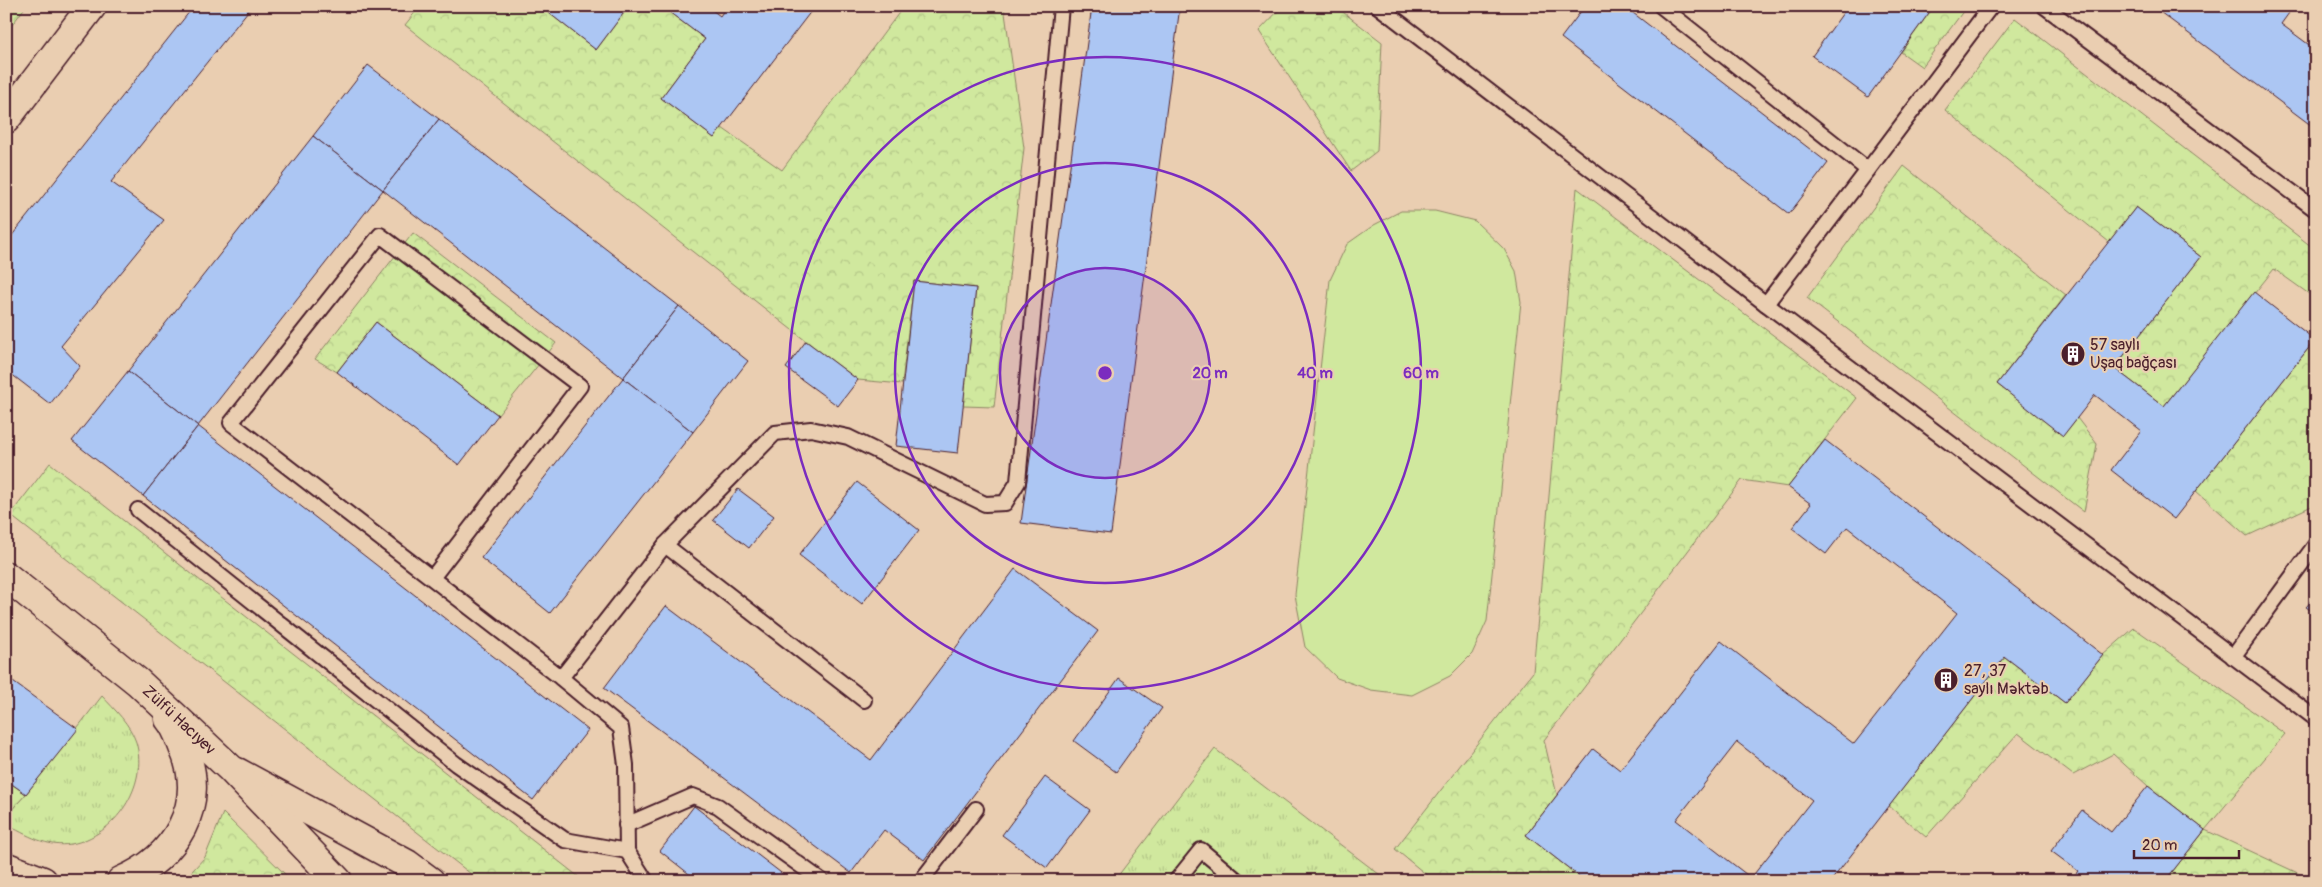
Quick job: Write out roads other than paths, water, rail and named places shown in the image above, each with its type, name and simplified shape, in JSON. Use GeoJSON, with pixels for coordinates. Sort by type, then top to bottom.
{"type":"FeatureCollection","features":[{"type":"Feature","properties":{"kind":"main road"},"geometry":{"type":"LineString","coordinates":[[6,119],[92,6]]}},
{"type":"Feature","properties":{"kind":"main road","name":"Zülfü Hacıyev"},"geometry":{"type":"LineString","coordinates":[[6,576],[138,682],[231,769],[338,881]]}},
{"type":"Feature","properties":{"kind":"main road"},"geometry":{"type":"LineString","coordinates":[[121,881],[140,873],[158,859],[182,830],[192,797],[192,773],[174,724],[138,682]]}},
{"type":"Feature","properties":{"kind":"main road"},"geometry":{"type":"LineString","coordinates":[[231,769],[407,864],[430,881]]}},
{"type":"Feature","properties":{"kind":"main road"},"geometry":{"type":"LineString","coordinates":[[7,867],[27,881]]}},
{"type":"Feature","properties":{"kind":"main road"},"geometry":{"type":"LineString","coordinates":[[7,867],[43,881]]}},
{"type":"Feature","properties":{"kind":"lane"},"geometry":{"type":"LineString","coordinates":[[561,678],[664,545],[775,433],[811,429],[848,437],[985,504],[1005,503],[1018,482],[1061,6]]}},
{"type":"Feature","properties":{"kind":"lane"},"geometry":{"type":"LineString","coordinates":[[1378,6],[1766,304],[2316,719]]}},
{"type":"Feature","properties":{"kind":"lane"},"geometry":{"type":"LineString","coordinates":[[1661,6],[1868,170]]}},
{"type":"Feature","properties":{"kind":"lane"},"geometry":{"type":"LineString","coordinates":[[1766,304],[1991,6]]}},
{"type":"Feature","properties":{"kind":"lane"},"geometry":{"type":"LineString","coordinates":[[2044,6],[2316,210]]}},
{"type":"Feature","properties":{"kind":"lane"},"geometry":{"type":"LineString","coordinates":[[432,578],[580,386],[380,235],[231,423],[561,678],[621,728],[626,765],[627,851],[646,881]]}},
{"type":"Feature","properties":{"kind":"lane"},"geometry":{"type":"LineString","coordinates":[[138,510],[456,764],[557,835],[565,840],[627,851]]}},
{"type":"Feature","properties":{"kind":"lane"},"geometry":{"type":"LineString","coordinates":[[2233,656],[2316,544]]}},
{"type":"Feature","properties":{"kind":"lane"},"geometry":{"type":"LineString","coordinates":[[664,545],[864,700]]}},
{"type":"Feature","properties":{"kind":"lane"},"geometry":{"type":"LineString","coordinates":[[626,825],[694,796],[718,806],[821,881]]}},
{"type":"Feature","properties":{"kind":"lane"},"geometry":{"type":"LineString","coordinates":[[921,881],[976,809]]}},
{"type":"Feature","properties":{"kind":"lane"},"geometry":{"type":"LineString","coordinates":[[1176,881],[1201,850],[1238,881]]}},
{"type":"Feature","properties":{"kind":"place","name":"57 saylı Uşaq bağçası"},"geometry":{"type":"Point","coordinates":[2073,354]}},
{"type":"Feature","properties":{"kind":"place","name":"27, 37 saylı Məktəb"},"geometry":{"type":"Point","coordinates":[1946,680]}}]}
